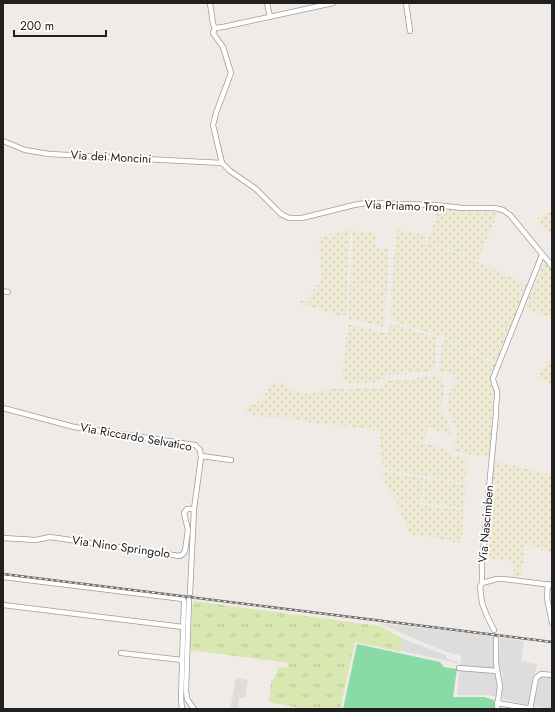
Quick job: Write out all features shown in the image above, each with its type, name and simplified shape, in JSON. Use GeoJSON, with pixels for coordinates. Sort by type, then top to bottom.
{"type":"FeatureCollection","features":[{"type":"Feature","properties":{"kind":"street"},"geometry":{"type":"LineString","coordinates":[[210,3],[215,27],[214,35],[223,47],[231,73],[213,125],[222,163]]}},
{"type":"Feature","properties":{"kind":"street"},"geometry":{"type":"LineString","coordinates":[[266,3],[270,17]]}},
{"type":"Feature","properties":{"kind":"street"},"geometry":{"type":"LineString","coordinates":[[215,27],[333,3]]}},
{"type":"Feature","properties":{"kind":"street"},"geometry":{"type":"LineString","coordinates":[[406,3],[410,31]]}},
{"type":"Feature","properties":{"kind":"street","name":"Via dei Moncini"},"geometry":{"type":"LineString","coordinates":[[3,141],[25,150],[49,154],[222,163]]}},
{"type":"Feature","properties":{"kind":"street","name":"Via Priamo Tron"},"geometry":{"type":"LineString","coordinates":[[222,163],[230,172],[261,194],[280,214],[289,218],[302,218],[366,203],[436,205],[462,208],[494,208],[503,210],[510,215],[552,266]]}},
{"type":"Feature","properties":{"kind":"street","name":"Via Nascimben"},"geometry":{"type":"LineString","coordinates":[[494,630],[482,603],[480,587],[482,583],[482,562],[496,414],[495,402],[497,392],[493,383],[493,378],[542,255]]}},
{"type":"Feature","properties":{"kind":"street","name":"Via Riccardo Selvatico"},"geometry":{"type":"LineString","coordinates":[[3,408],[74,427],[195,445],[200,450],[201,456],[194,509],[190,593]]}},
{"type":"Feature","properties":{"kind":"street"},"geometry":{"type":"LineString","coordinates":[[201,456],[231,460]]}},
{"type":"Feature","properties":{"kind":"street","name":"Via Nino Springolo"},"geometry":{"type":"LineString","coordinates":[[3,538],[36,540],[50,537],[180,556],[185,551],[188,530],[184,513],[187,510],[194,509]]}},
{"type":"Feature","properties":{"kind":"street"},"geometry":{"type":"LineString","coordinates":[[3,577],[181,598],[184,602],[182,709]]}},
{"type":"Feature","properties":{"kind":"street"},"geometry":{"type":"LineString","coordinates":[[482,583],[497,579],[504,579],[550,585],[547,598],[552,623]]}},
{"type":"Feature","properties":{"kind":"street"},"geometry":{"type":"LineString","coordinates":[[189,599],[186,690],[187,699],[193,709]]}},
{"type":"Feature","properties":{"kind":"street"},"geometry":{"type":"LineString","coordinates":[[3,605],[183,627]]}},
{"type":"Feature","properties":{"kind":"street"},"geometry":{"type":"LineString","coordinates":[[496,640],[496,660],[500,686],[498,709]]}},
{"type":"Feature","properties":{"kind":"street"},"geometry":{"type":"LineString","coordinates":[[120,653],[182,660]]}},
{"type":"Feature","properties":{"kind":"street"},"geometry":{"type":"LineString","coordinates":[[459,668],[497,671]]}},
{"type":"Feature","properties":{"kind":"street"},"geometry":{"type":"LineString","coordinates":[[498,703],[531,709],[537,677],[541,674],[552,675]]}},
{"type":"Feature","properties":{"kind":"shaded area"},"geometry":{"type":"Polygon","coordinates":[[[439,209],[498,211],[478,261],[459,252],[427,243],[439,209]]]}},
{"type":"Feature","properties":{"kind":"shaded area"},"geometry":{"type":"Polygon","coordinates":[[[552,210],[552,234],[536,220],[552,210]]]}},
{"type":"Feature","properties":{"kind":"shaded area"},"geometry":{"type":"Polygon","coordinates":[[[350,230],[346,317],[299,304],[299,302],[308,298],[322,279],[319,244],[320,237],[350,230]]]}},
{"type":"Feature","properties":{"kind":"shaded area"},"geometry":{"type":"Polygon","coordinates":[[[353,230],[375,234],[375,248],[389,249],[387,291],[350,283],[353,230]]]}},
{"type":"Feature","properties":{"kind":"shaded area"},"geometry":{"type":"Polygon","coordinates":[[[398,230],[424,235],[426,237],[425,243],[465,256],[529,286],[497,363],[446,338],[391,320],[390,316],[396,232],[398,230]]]}},
{"type":"Feature","properties":{"kind":"shaded area"},"geometry":{"type":"Polygon","coordinates":[[[544,262],[552,270],[552,318],[525,308],[544,262]]]}},
{"type":"Feature","properties":{"kind":"shaded area"},"geometry":{"type":"Polygon","coordinates":[[[350,284],[386,292],[385,327],[348,319],[350,284]]]}},
{"type":"Feature","properties":{"kind":"shaded area"},"geometry":{"type":"Polygon","coordinates":[[[390,323],[437,338],[435,342],[435,366],[430,371],[390,374],[377,382],[351,383],[344,381],[342,374],[348,325],[354,325],[389,334],[390,323]]]}},
{"type":"Feature","properties":{"kind":"shaded area"},"geometry":{"type":"Polygon","coordinates":[[[443,339],[496,365],[491,382],[495,390],[492,400],[493,423],[489,457],[457,452],[454,450],[457,433],[447,406],[450,389],[453,388],[456,377],[455,374],[443,372],[439,369],[443,339]]]}},
{"type":"Feature","properties":{"kind":"shaded area"},"geometry":{"type":"Polygon","coordinates":[[[548,360],[552,361],[552,384],[538,378],[548,360]]]}},
{"type":"Feature","properties":{"kind":"shaded area"},"geometry":{"type":"Polygon","coordinates":[[[439,375],[441,377],[444,390],[440,411],[445,415],[453,435],[428,428],[423,441],[388,434],[448,449],[452,455],[465,458],[467,461],[467,466],[458,464],[467,467],[465,483],[384,468],[382,466],[380,432],[382,432],[377,430],[292,420],[290,417],[267,418],[244,411],[247,407],[261,401],[272,384],[284,383],[296,392],[307,394],[339,388],[353,390],[364,387],[378,389],[392,379],[412,379],[439,375]]]}},
{"type":"Feature","properties":{"kind":"shaded area"},"geometry":{"type":"Polygon","coordinates":[[[494,461],[552,475],[551,552],[526,545],[520,578],[513,577],[515,565],[510,561],[497,558],[496,560],[485,557],[494,461]]]}},
{"type":"Feature","properties":{"kind":"shaded area"},"geometry":{"type":"Polygon","coordinates":[[[381,471],[423,478],[421,504],[396,501],[384,480],[381,471]]]}},
{"type":"Feature","properties":{"kind":"shaded area"},"geometry":{"type":"Polygon","coordinates":[[[425,478],[466,485],[464,508],[423,503],[425,478]]]}},
{"type":"Feature","properties":{"kind":"shaded area"},"geometry":{"type":"Polygon","coordinates":[[[396,502],[464,510],[461,543],[410,534],[396,502]]]}},
{"type":"Feature","properties":{"kind":"shaded area"},"geometry":{"type":"Polygon","coordinates":[[[378,623],[495,636],[495,670],[460,667],[461,656],[441,650],[378,623]]]}},
{"type":"Feature","properties":{"kind":"shaded area"},"geometry":{"type":"Polygon","coordinates":[[[500,638],[524,641],[521,661],[537,664],[529,705],[502,699],[503,672],[500,672],[500,638]]]}},
{"type":"Feature","properties":{"kind":"shaded area"},"geometry":{"type":"Polygon","coordinates":[[[403,639],[446,655],[446,658],[458,662],[457,664],[401,651],[403,639]]]}},
{"type":"Feature","properties":{"kind":"shaded area"},"geometry":{"type":"Polygon","coordinates":[[[459,670],[496,673],[498,683],[497,697],[486,695],[457,695],[459,670]]]}},
{"type":"Feature","properties":{"kind":"shaded area"},"geometry":{"type":"Polygon","coordinates":[[[540,676],[552,676],[552,709],[532,705],[534,693],[537,692],[540,676]]]}},
{"type":"Feature","properties":{"kind":"shaded area"},"geometry":{"type":"Polygon","coordinates":[[[236,678],[248,680],[245,698],[239,698],[238,709],[230,709],[236,678]]]}},
{"type":"Feature","properties":{"kind":"green space"},"geometry":{"type":"Polygon","coordinates":[[[193,601],[380,626],[403,639],[401,652],[355,642],[340,709],[304,709],[269,702],[271,680],[274,679],[278,668],[288,667],[288,663],[190,650],[193,601]]]}},
{"type":"Feature","properties":{"kind":"green space"},"geometry":{"type":"Polygon","coordinates":[[[357,644],[440,662],[444,667],[457,669],[453,697],[484,697],[494,700],[495,709],[343,709],[357,644]]]}},
{"type":"Feature","properties":{"kind":"railway"},"geometry":{"type":"LineString","coordinates":[[3,574],[552,642]]}}]}
